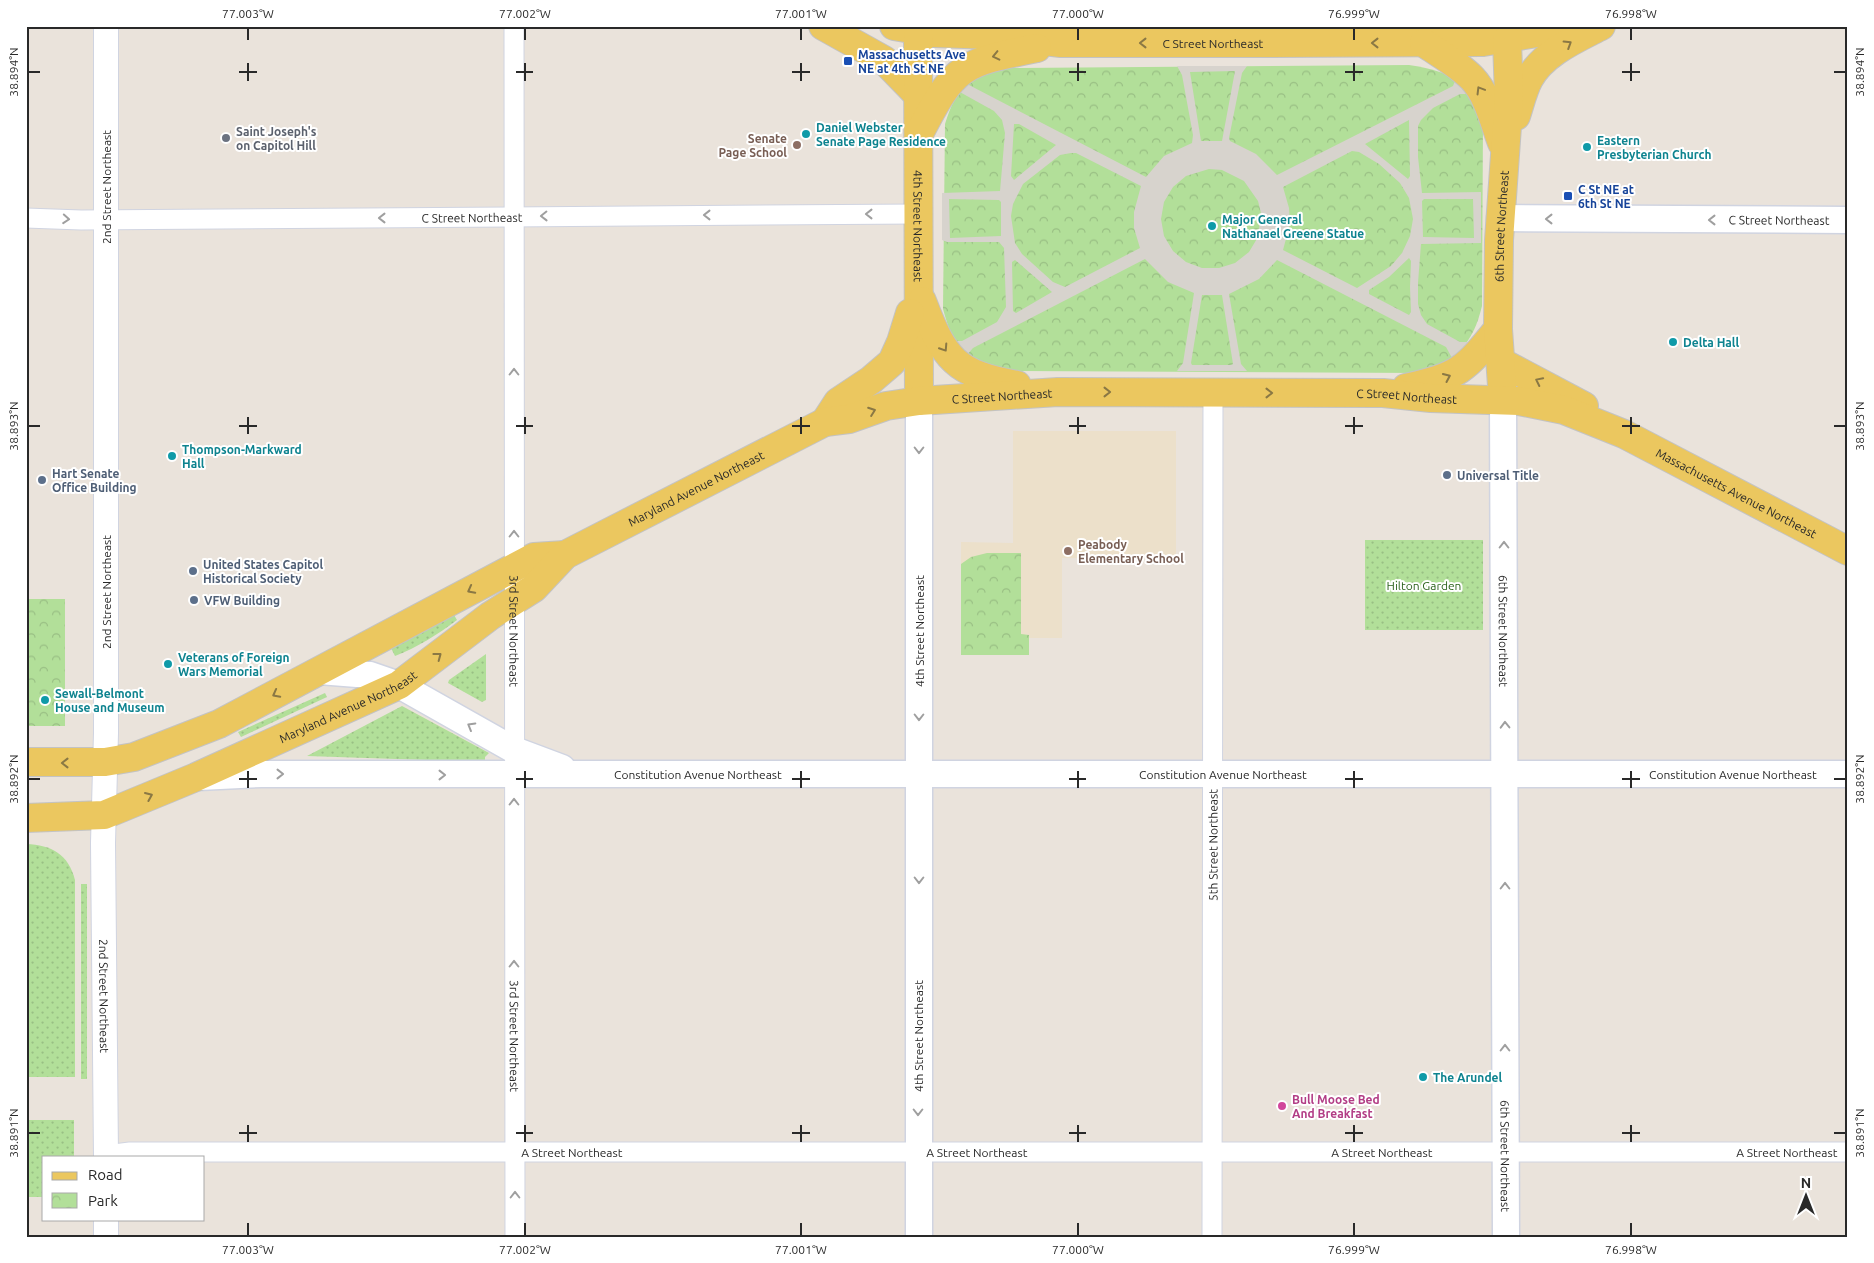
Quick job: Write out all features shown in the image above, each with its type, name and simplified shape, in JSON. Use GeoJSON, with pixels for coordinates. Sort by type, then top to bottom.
{"type":"FeatureCollection","features":[{"type":"Feature","properties":{"kind":"main road"},"geometry":{"type":"LineString","coordinates":[[823,26],[884,60],[918,95]]}},
{"type":"Feature","properties":{"kind":"main road"},"geometry":{"type":"LineString","coordinates":[[1506,33],[1549,32],[1561,26]]}},
{"type":"Feature","properties":{"kind":"main road"},"geometry":{"type":"LineString","coordinates":[[1506,151],[1525,87],[1534,72],[1546,59],[1569,43],[1601,26]]}},
{"type":"Feature","properties":{"kind":"main road","name":"4th Street Northeast"},"geometry":{"type":"LineString","coordinates":[[910,28],[918,95],[919,1237]]}},
{"type":"Feature","properties":{"kind":"main road","name":"C Street Northeast"},"geometry":{"type":"LineString","coordinates":[[910,28],[1061,43],[1213,35],[1424,43],[1483,42],[1506,33]]}},
{"type":"Feature","properties":{"kind":"main road","name":"6th Street Northeast"},"geometry":{"type":"LineString","coordinates":[[1506,33],[1509,98],[1500,218],[1498,329],[1503,400],[1506,1237]]}},
{"type":"Feature","properties":{"kind":"main road"},"geometry":{"type":"LineString","coordinates":[[918,136],[940,94],[963,69],[985,59],[1061,43]]}},
{"type":"Feature","properties":{"kind":"main road"},"geometry":{"type":"LineString","coordinates":[[1424,43],[1474,81],[1487,103],[1506,151]]}},
{"type":"Feature","properties":{"kind":"main road","name":"C Street Northeast"},"geometry":{"type":"LineString","coordinates":[[1500,218],[1848,220]]}},
{"type":"Feature","properties":{"kind":"main road"},"geometry":{"type":"LineString","coordinates":[[917,287],[940,342],[961,366],[986,379],[1058,392]]}},
{"type":"Feature","properties":{"kind":"main road","name":"Maryland Avenue Northeast"},"geometry":{"type":"LineString","coordinates":[[825,422],[838,402],[871,380],[892,362],[901,342],[917,287]]}},
{"type":"Feature","properties":{"kind":"main road"},"geometry":{"type":"LineString","coordinates":[[1383,393],[1432,382],[1453,374],[1470,363],[1498,329]]}},
{"type":"Feature","properties":{"kind":"main road","name":"Massachusetts Avenue Northeast"},"geometry":{"type":"LineString","coordinates":[[1501,362],[1562,392],[1624,434]]}},
{"type":"Feature","properties":{"kind":"main road","name":"C Street Northeast"},"geometry":{"type":"LineString","coordinates":[[919,401],[1058,392],[1383,393],[1430,398],[1503,400]]}},
{"type":"Feature","properties":{"kind":"main road","name":"Massachusetts Avenue Northeast"},"geometry":{"type":"LineString","coordinates":[[1503,400],[1550,406],[1624,434],[1848,550]]}},
{"type":"Feature","properties":{"kind":"main road","name":"Maryland Avenue Northeast"},"geometry":{"type":"LineString","coordinates":[[104,814],[196,777],[399,685],[514,599],[534,588],[565,555],[825,422],[849,419],[886,406],[919,401]]}},
{"type":"Feature","properties":{"kind":"main road","name":"Maryland Avenue Northeast"},"geometry":{"type":"LineString","coordinates":[[105,762],[134,757],[219,724],[534,557],[565,555]]}},
{"type":"Feature","properties":{"kind":"main road","name":"Constitution Avenue Northeast"},"geometry":{"type":"LineString","coordinates":[[319,671],[370,675],[399,685],[514,750],[556,766],[597,774]]}},
{"type":"Feature","properties":{"kind":"main road"},"geometry":{"type":"LineString","coordinates":[[26,762],[105,762]]}},
{"type":"Feature","properties":{"kind":"main road","name":"Constitution Avenue Northeast"},"geometry":{"type":"LineString","coordinates":[[196,777],[261,774],[1848,774]]}},
{"type":"Feature","properties":{"kind":"main road"},"geometry":{"type":"LineString","coordinates":[[26,818],[104,814]]}},
{"type":"Feature","properties":{"kind":"street","name":"2nd Street Northeast"},"geometry":{"type":"LineString","coordinates":[[106,26],[104,814],[106,1156]]}},
{"type":"Feature","properties":{"kind":"street","name":"3rd Street Northeast"},"geometry":{"type":"LineString","coordinates":[[514,26],[514,1237]]}},
{"type":"Feature","properties":{"kind":"street","name":"C Street Northeast"},"geometry":{"type":"LineString","coordinates":[[26,218],[918,214]]}},
{"type":"Feature","properties":{"kind":"street","name":"5th Street Northeast"},"geometry":{"type":"LineString","coordinates":[[1212,1237],[1213,392]]}},
{"type":"Feature","properties":{"kind":"street","name":"A Street Northeast"},"geometry":{"type":"LineString","coordinates":[[106,1156],[130,1152],[918,1154],[1848,1152]]}},
{"type":"Feature","properties":{"kind":"street"},"geometry":{"type":"LineString","coordinates":[[106,1220],[106,1237]]}},
{"type":"Feature","properties":{"kind":"shaded area"},"geometry":{"type":"Polygon","coordinates":[[[1177,66],[1247,66],[1242,73],[1229,138],[1230,141],[1256,154],[1277,175],[1453,86],[1455,81],[1462,87],[1467,94],[1460,94],[1433,108],[1421,120],[1418,126],[1418,157],[1422,193],[1481,192],[1481,243],[1421,244],[1418,304],[1421,315],[1427,324],[1460,342],[1468,342],[1460,352],[1452,358],[1446,347],[1277,260],[1259,279],[1229,294],[1241,364],[1247,371],[1177,371],[1183,363],[1194,293],[1168,282],[1145,259],[973,348],[966,356],[954,341],[962,341],[997,322],[1006,307],[1004,248],[999,242],[947,242],[942,240],[942,193],[1000,191],[1005,133],[1002,120],[994,111],[958,91],[968,80],[969,85],[1146,177],[1164,156],[1192,143],[1193,135],[1182,75],[1177,66]],[[1235,71],[1190,72],[1201,141],[1222,141],[1235,71]],[[1409,120],[1365,144],[1408,179],[1410,176],[1409,120]],[[1014,124],[1011,176],[1014,180],[1056,145],[1019,124],[1014,124]],[[1352,151],[1283,187],[1289,208],[1290,224],[1283,250],[1357,288],[1391,266],[1402,253],[1410,236],[1413,219],[1409,198],[1400,183],[1379,164],[1359,152],[1352,151]],[[1076,153],[1060,155],[1023,184],[1013,204],[1011,216],[1015,243],[1022,254],[1053,282],[1065,287],[1140,248],[1134,228],[1134,212],[1141,186],[1076,153]],[[1209,169],[1186,176],[1173,187],[1164,202],[1161,219],[1164,236],[1173,251],[1186,262],[1202,268],[1219,268],[1235,263],[1249,252],[1258,237],[1261,213],[1258,201],[1244,181],[1222,170],[1209,169]],[[949,199],[950,238],[1001,236],[1001,202],[999,200],[949,199]],[[1424,199],[1422,201],[1423,237],[1474,238],[1473,199],[1424,199]],[[1409,258],[1389,277],[1369,290],[1369,294],[1409,315],[1411,312],[1411,261],[1409,258]],[[1015,260],[1012,262],[1013,311],[1016,313],[1052,292],[1015,260]],[[1202,295],[1192,365],[1233,364],[1222,295],[1202,295]]]}},
{"type":"Feature","properties":{"kind":"shaded area","name":"Peabody Elementary School"},"geometry":{"type":"Polygon","coordinates":[[[1013,431],[1176,431],[1176,559],[1062,558],[1062,638],[1029,638],[1029,655],[961,655],[961,542],[1013,543],[1013,431]]]}},
{"type":"Feature","properties":{"kind":"green space"},"geometry":{"type":"Polygon","coordinates":[[[1409,65],[1437,71],[1455,80],[1476,106],[1483,120],[1482,306],[1474,331],[1468,340],[1461,349],[1444,362],[1420,373],[1008,371],[993,368],[971,359],[957,345],[947,324],[943,309],[945,124],[949,111],[959,93],[972,81],[1004,68],[1409,65]]]}},
{"type":"Feature","properties":{"kind":"green space","name":"Hilton Garden"},"geometry":{"type":"Polygon","coordinates":[[[1365,540],[1483,540],[1483,630],[1365,630],[1365,540]]]}},
{"type":"Feature","properties":{"kind":"green space"},"geometry":{"type":"Polygon","coordinates":[[[987,553],[1021,553],[1021,634],[1029,635],[1029,655],[961,655],[961,564],[971,557],[987,553]]]}},
{"type":"Feature","properties":{"kind":"green space"},"geometry":{"type":"Polygon","coordinates":[[[26,599],[65,599],[65,726],[26,726],[26,599]]]}},
{"type":"Feature","properties":{"kind":"green space"},"geometry":{"type":"Polygon","coordinates":[[[454,615],[457,620],[442,631],[419,645],[395,656],[391,648],[454,615]]]}},
{"type":"Feature","properties":{"kind":"green space"},"geometry":{"type":"Polygon","coordinates":[[[486,654],[486,700],[482,702],[448,683],[449,680],[486,654]]]}},
{"type":"Feature","properties":{"kind":"green space"},"geometry":{"type":"Polygon","coordinates":[[[325,693],[327,697],[241,737],[238,732],[325,693]]]}},
{"type":"Feature","properties":{"kind":"green space"},"geometry":{"type":"Polygon","coordinates":[[[402,706],[489,753],[485,757],[485,762],[307,756],[402,706]]]}},
{"type":"Feature","properties":{"kind":"green space"},"geometry":{"type":"Polygon","coordinates":[[[26,844],[44,846],[58,853],[68,864],[75,880],[75,1077],[26,1077],[26,844]]]}},
{"type":"Feature","properties":{"kind":"green space"},"geometry":{"type":"Polygon","coordinates":[[[81,884],[87,884],[87,1079],[81,1079],[81,884]]]}},
{"type":"Feature","properties":{"kind":"green space"},"geometry":{"type":"Polygon","coordinates":[[[26,1120],[74,1120],[74,1156],[42,1156],[42,1197],[26,1197],[26,1120]]]}},
{"type":"Feature","properties":{"kind":"place","name":"Massachusetts Ave NE at 4th St NE"},"geometry":{"type":"Point","coordinates":[848,61]}},
{"type":"Feature","properties":{"kind":"place","name":"Daniel Webster Senate Page Residence"},"geometry":{"type":"Point","coordinates":[806,134]}},
{"type":"Feature","properties":{"kind":"place","name":"Saint Joseph's on Capitol Hill"},"geometry":{"type":"Point","coordinates":[226,138]}},
{"type":"Feature","properties":{"kind":"place","name":"Senate Page School"},"geometry":{"type":"Point","coordinates":[797,145]}},
{"type":"Feature","properties":{"kind":"place","name":"Eastern Presbyterian Church"},"geometry":{"type":"Point","coordinates":[1587,147]}},
{"type":"Feature","properties":{"kind":"place","name":"C St NE at 6th St NE"},"geometry":{"type":"Point","coordinates":[1568,196]}},
{"type":"Feature","properties":{"kind":"place","name":"Major General Nathanael Greene Statue"},"geometry":{"type":"Point","coordinates":[1212,226]}},
{"type":"Feature","properties":{"kind":"place","name":"Delta Hall"},"geometry":{"type":"Point","coordinates":[1673,342]}},
{"type":"Feature","properties":{"kind":"place","name":"Thompson-Markward Hall"},"geometry":{"type":"Point","coordinates":[172,456]}},
{"type":"Feature","properties":{"kind":"place","name":"Universal Title"},"geometry":{"type":"Point","coordinates":[1447,475]}},
{"type":"Feature","properties":{"kind":"place","name":"Hart Senate Office Building"},"geometry":{"type":"Point","coordinates":[42,480]}},
{"type":"Feature","properties":{"kind":"place","name":"Peabody Elementary School"},"geometry":{"type":"Point","coordinates":[1068,551]}},
{"type":"Feature","properties":{"kind":"place","name":"United States Capitol Historical Society"},"geometry":{"type":"Point","coordinates":[193,571]}},
{"type":"Feature","properties":{"kind":"place","name":"VFW Building"},"geometry":{"type":"Point","coordinates":[194,600]}},
{"type":"Feature","properties":{"kind":"place","name":"Veterans of Foreign Wars Memorial"},"geometry":{"type":"Point","coordinates":[168,664]}},
{"type":"Feature","properties":{"kind":"place","name":"Sewall-Belmont House and Museum"},"geometry":{"type":"Point","coordinates":[45,700]}},
{"type":"Feature","properties":{"kind":"place","name":"The Arundel"},"geometry":{"type":"Point","coordinates":[1423,1077]}},
{"type":"Feature","properties":{"kind":"place","name":"Bull Moose Bed And Breakfast"},"geometry":{"type":"Point","coordinates":[1282,1106]}}]}
